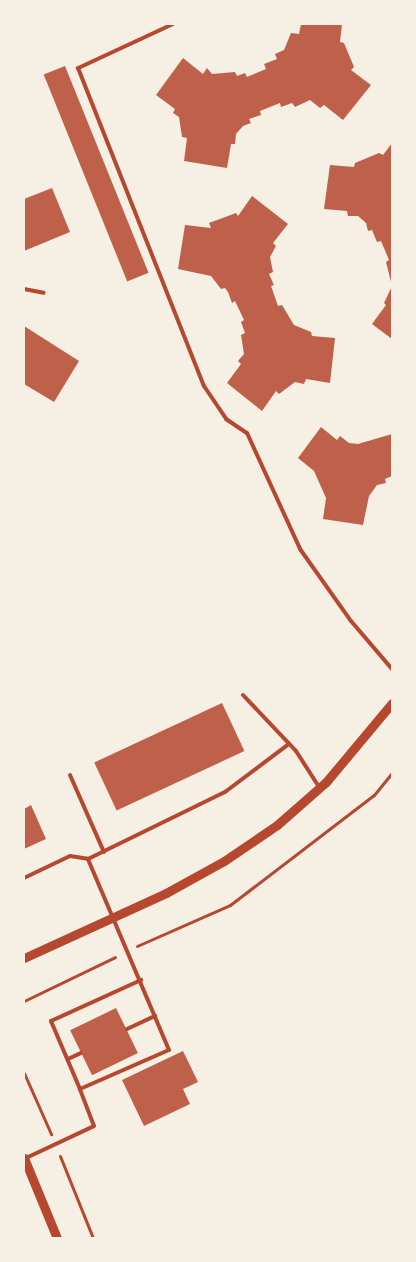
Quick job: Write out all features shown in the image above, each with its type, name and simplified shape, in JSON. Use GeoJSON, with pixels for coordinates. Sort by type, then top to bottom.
{"type":"FeatureCollection","features":[{"type":"Feature","properties":{"kind":"street"},"geometry":{"type":"LineString","coordinates":[[24,958],[114,917],[224,862],[277,825],[319,788],[392,703]]}},
{"type":"Feature","properties":{"kind":"street"},"geometry":{"type":"LineString","coordinates":[[24,1159],[57,1238]]}},
{"type":"Feature","properties":{"kind":"lane"},"geometry":{"type":"LineString","coordinates":[[173,24],[78,68],[204,386],[226,419],[247,432],[300,549],[351,621],[392,669]]}},
{"type":"Feature","properties":{"kind":"lane"},"geometry":{"type":"LineString","coordinates":[[24,289],[44,293]]}},
{"type":"Feature","properties":{"kind":"lane"},"geometry":{"type":"LineString","coordinates":[[243,695],[289,744],[319,788]]}},
{"type":"Feature","properties":{"kind":"lane"},"geometry":{"type":"LineString","coordinates":[[24,878],[70,856],[88,859],[225,792],[289,744]]}},
{"type":"Feature","properties":{"kind":"lane"},"geometry":{"type":"LineString","coordinates":[[70,775],[104,852]]}},
{"type":"Feature","properties":{"kind":"lane"},"geometry":{"type":"LineString","coordinates":[[80,1090],[169,1050],[88,859]]}},
{"type":"Feature","properties":{"kind":"lane"},"geometry":{"type":"LineString","coordinates":[[24,1159],[94,1126],[51,1021],[140,980]]}},
{"type":"Feature","properties":{"kind":"lane"},"geometry":{"type":"LineString","coordinates":[[127,1029],[155,1016]]}},
{"type":"Feature","properties":{"kind":"lane"},"geometry":{"type":"LineString","coordinates":[[68,1059],[81,1053]]}},
{"type":"Feature","properties":{"kind":"path"},"geometry":{"type":"LineString","coordinates":[[24,1001],[128,950],[230,905],[374,795],[392,773]]}},
{"type":"Feature","properties":{"kind":"building"},"geometry":{"type":"Polygon","coordinates":[[[301,24],[342,24],[340,42],[344,43],[354,67],[351,70],[371,85],[343,120],[324,105],[320,108],[310,100],[295,107],[292,103],[281,107],[280,103],[260,111],[261,115],[249,119],[251,123],[243,126],[236,134],[235,144],[231,144],[227,168],[184,161],[187,138],[182,137],[179,117],[173,113],[175,109],[156,95],[183,58],[203,74],[207,68],[212,74],[235,72],[237,76],[245,73],[247,77],[266,69],[264,64],[277,59],[275,54],[284,50],[291,33],[299,34],[301,24]]]}},
{"type":"Feature","properties":{"kind":"building"},"geometry":{"type":"Polygon","coordinates":[[[65,66],[149,273],[127,281],[44,75],[65,66]]]}},
{"type":"Feature","properties":{"kind":"building"},"geometry":{"type":"Polygon","coordinates":[[[392,143],[392,286],[386,262],[389,260],[381,241],[377,242],[372,230],[368,231],[366,223],[358,216],[348,216],[347,211],[324,209],[330,165],[354,167],[355,163],[379,153],[383,155],[392,143]]]}},
{"type":"Feature","properties":{"kind":"building"},"geometry":{"type":"Polygon","coordinates":[[[52,188],[70,232],[24,251],[24,199],[52,188]]]}},
{"type":"Feature","properties":{"kind":"building"},"geometry":{"type":"Polygon","coordinates":[[[252,196],[288,224],[273,243],[276,246],[270,257],[273,272],[269,274],[274,285],[271,286],[278,306],[282,305],[294,325],[311,332],[312,336],[335,338],[330,383],[306,379],[304,384],[295,382],[279,394],[276,391],[262,411],[227,383],[241,364],[238,361],[244,354],[241,335],[245,333],[241,322],[244,320],[235,301],[232,303],[225,288],[221,289],[211,276],[178,269],[185,225],[211,228],[209,223],[236,213],[238,216],[252,196]]]}},
{"type":"Feature","properties":{"kind":"building"},"geometry":{"type":"Polygon","coordinates":[[[392,286],[392,339],[372,324],[386,305],[384,303],[392,286]]]}},
{"type":"Feature","properties":{"kind":"building"},"geometry":{"type":"Polygon","coordinates":[[[24,326],[79,361],[54,402],[24,384],[24,326]]]}},
{"type":"Feature","properties":{"kind":"building"},"geometry":{"type":"Polygon","coordinates":[[[321,427],[337,440],[340,436],[349,443],[358,444],[392,434],[392,476],[385,479],[386,483],[377,485],[369,496],[363,525],[323,519],[326,498],[314,471],[298,458],[321,427]]]}},
{"type":"Feature","properties":{"kind":"building"},"geometry":{"type":"Polygon","coordinates":[[[222,703],[244,751],[117,811],[94,763],[222,703]]]}},
{"type":"Feature","properties":{"kind":"building"},"geometry":{"type":"Polygon","coordinates":[[[31,805],[46,839],[24,849],[24,809],[31,805]]]}},
{"type":"Feature","properties":{"kind":"building"},"geometry":{"type":"Polygon","coordinates":[[[116,1008],[138,1053],[92,1075],[70,1030],[116,1008]]]}},
{"type":"Feature","properties":{"kind":"building"},"geometry":{"type":"Polygon","coordinates":[[[183,1051],[198,1082],[183,1089],[190,1104],[144,1126],[122,1080],[183,1051]]]}}]}
